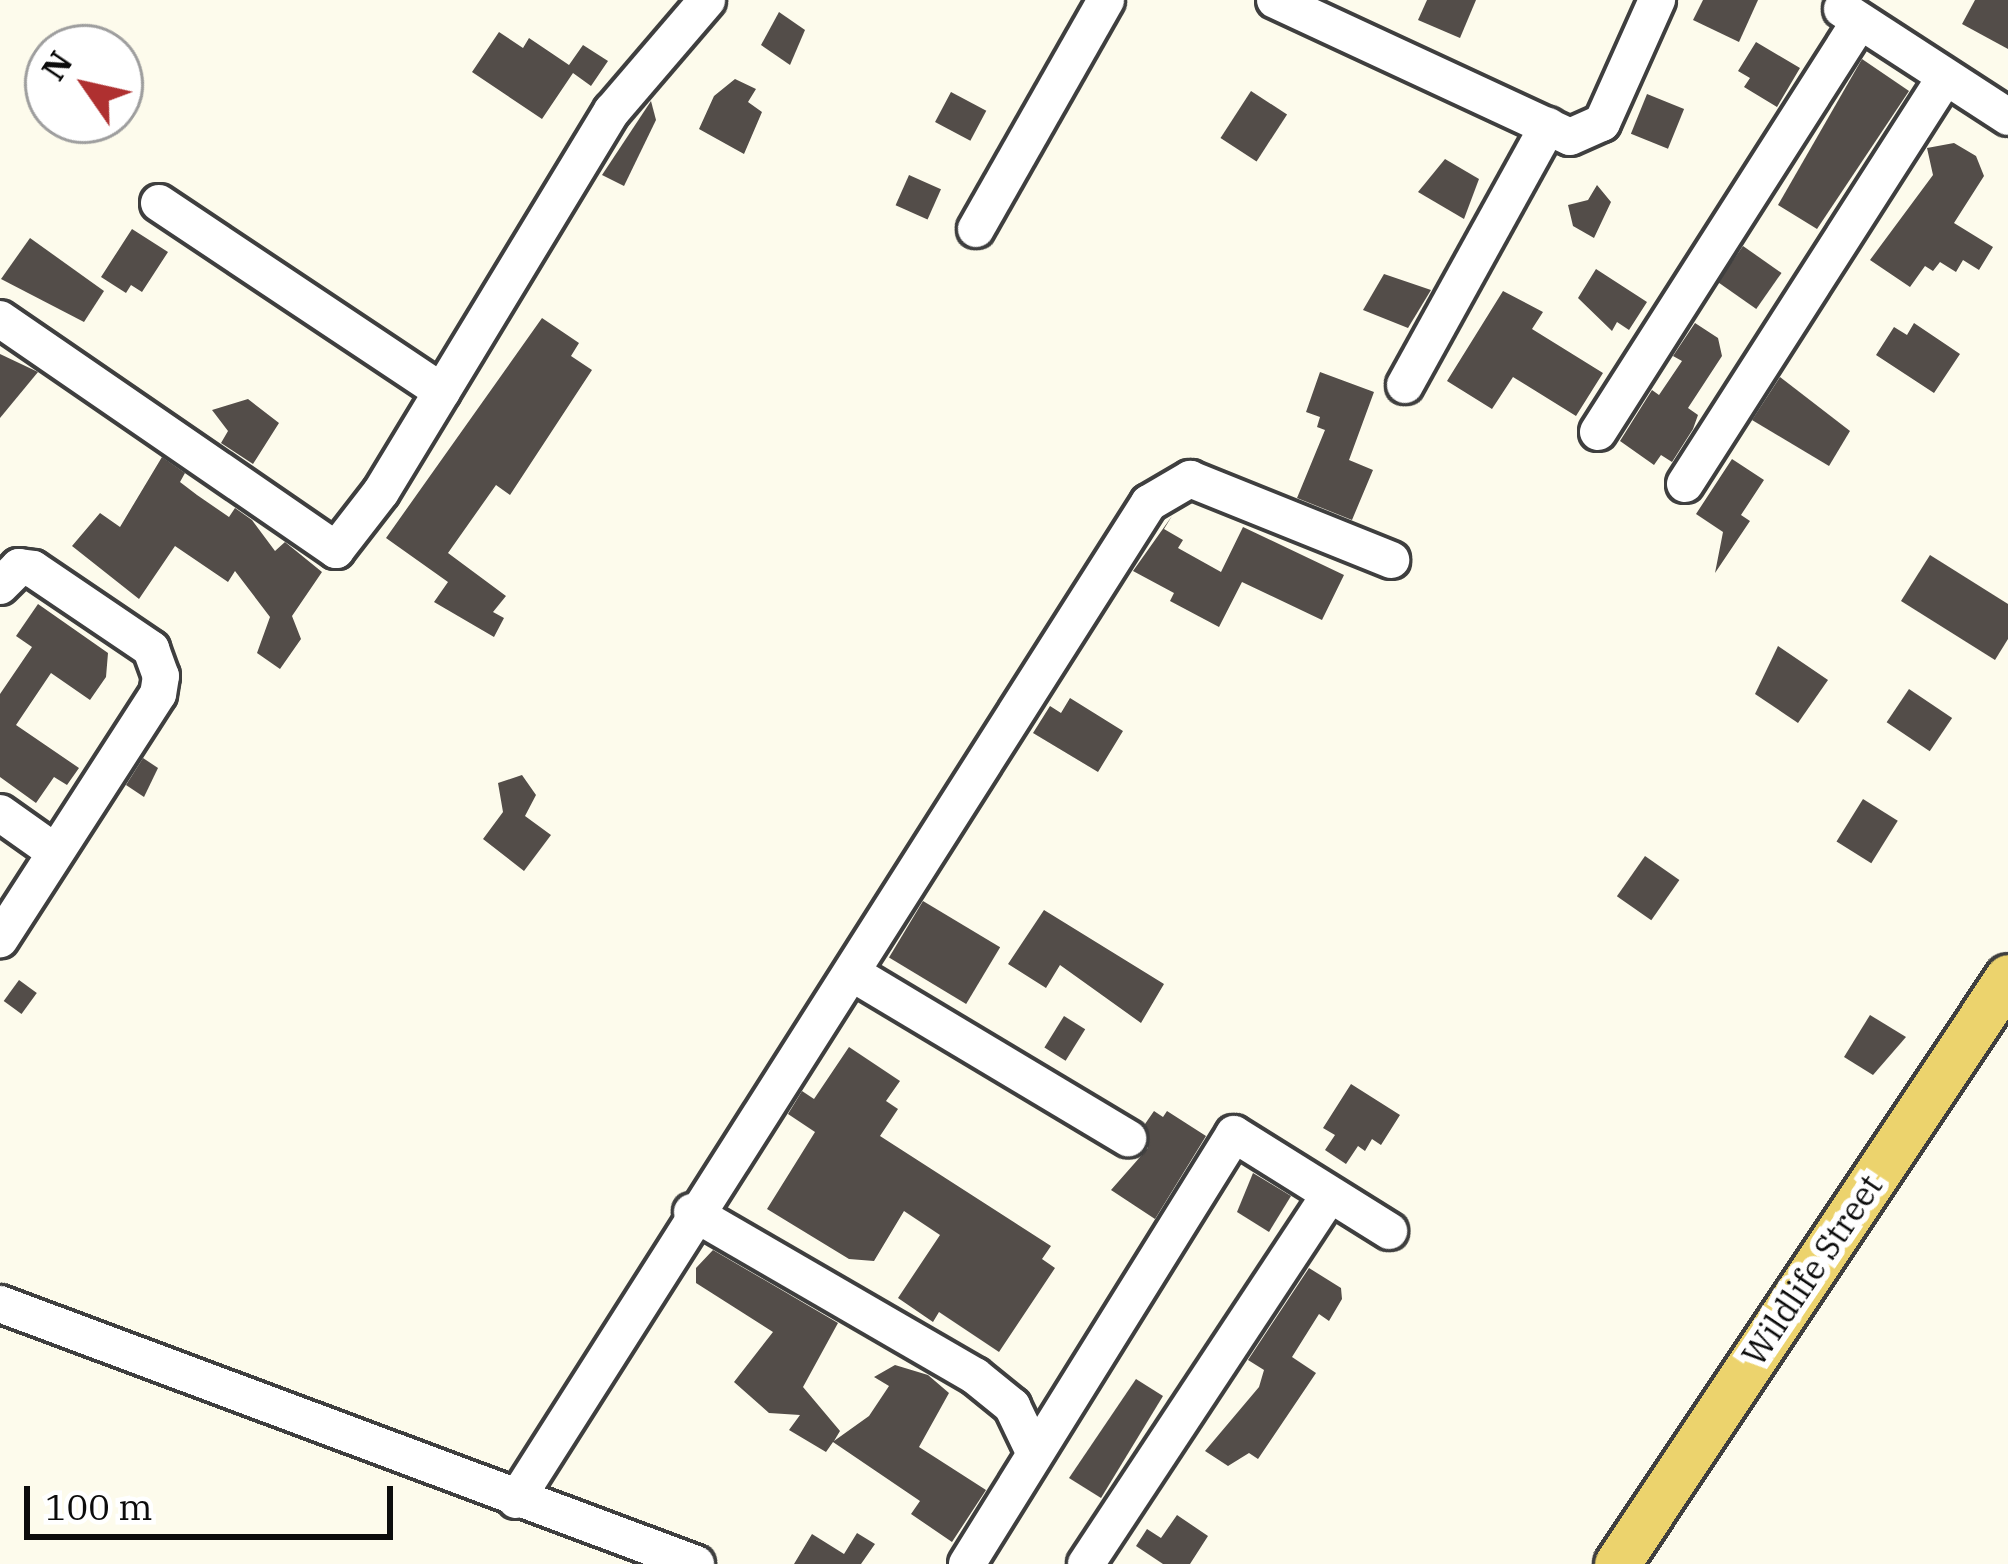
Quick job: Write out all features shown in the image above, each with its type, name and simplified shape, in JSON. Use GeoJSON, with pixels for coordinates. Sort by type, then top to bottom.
{"type":"FeatureCollection","features":[{"type":"Feature","properties":{"kind":"main road","name":"Wildlife Street"},"geometry":{"type":"LineString","coordinates":[[1617,1564],[2008,977]]}},
{"type":"Feature","properties":{"kind":"street"},"geometry":{"type":"LineString","coordinates":[[0,319],[336,550],[349,542],[612,112],[707,0]]}},
{"type":"Feature","properties":{"kind":"street"},"geometry":{"type":"LineString","coordinates":[[976,230],[1106,0]]}},
{"type":"Feature","properties":{"kind":"street"},"geometry":{"type":"LineString","coordinates":[[1275,0],[1570,136],[1602,123],[1657,0]]}},
{"type":"Feature","properties":{"kind":"street"},"geometry":{"type":"LineString","coordinates":[[1598,432],[1849,14],[2008,117]]}},
{"type":"Feature","properties":{"kind":"street"},"geometry":{"type":"LineString","coordinates":[[1685,484],[1946,76]]}},
{"type":"Feature","properties":{"kind":"street"},"geometry":{"type":"LineString","coordinates":[[1405,385],[1548,126]]}},
{"type":"Feature","properties":{"kind":"street"},"geometry":{"type":"LineString","coordinates":[[159,203],[442,392]]}},
{"type":"Feature","properties":{"kind":"street"},"geometry":{"type":"LineString","coordinates":[[516,1500],[692,1212],[852,973],[1117,541],[1174,482],[1190,479],[1391,560]]}},
{"type":"Feature","properties":{"kind":"street"},"geometry":{"type":"LineString","coordinates":[[0,586],[20,567],[33,569],[158,659],[158,694],[0,939]]}},
{"type":"Feature","properties":{"kind":"street"},"geometry":{"type":"LineString","coordinates":[[0,813],[55,852]]}},
{"type":"Feature","properties":{"kind":"street"},"geometry":{"type":"LineString","coordinates":[[852,973],[1128,1138]]}},
{"type":"Feature","properties":{"kind":"street"},"geometry":{"type":"LineString","coordinates":[[967,1564],[1234,1134],[1389,1231]]}},
{"type":"Feature","properties":{"kind":"street"},"geometry":{"type":"LineString","coordinates":[[1086,1564],[1328,1196]]}},
{"type":"Feature","properties":{"kind":"street"},"geometry":{"type":"LineString","coordinates":[[692,1212],[975,1376],[1012,1406],[1034,1452]]}},
{"type":"Feature","properties":{"kind":"street"},"geometry":{"type":"LineString","coordinates":[[0,1304],[696,1564]]}},
{"type":"Feature","properties":{"kind":"building"},"geometry":{"type":"Polygon","coordinates":[[[1427,0],[1476,0],[1460,38],[1418,20],[1427,0]]]}},
{"type":"Feature","properties":{"kind":"building"},"geometry":{"type":"Polygon","coordinates":[[[1703,0],[1758,0],[1739,42],[1693,20],[1703,0]]]}},
{"type":"Feature","properties":{"kind":"building"},"geometry":{"type":"Polygon","coordinates":[[[1975,0],[2008,0],[2008,49],[1962,24],[1975,0]]]}},
{"type":"Feature","properties":{"kind":"building"},"geometry":{"type":"Polygon","coordinates":[[[779,12],[805,30],[790,65],[761,45],[779,12]]]}},
{"type":"Feature","properties":{"kind":"building"},"geometry":{"type":"Polygon","coordinates":[[[499,32],[523,48],[529,38],[569,65],[583,45],[608,61],[591,86],[573,73],[542,119],[472,72],[499,32]]]}},
{"type":"Feature","properties":{"kind":"building"},"geometry":{"type":"Polygon","coordinates":[[[1756,42],[1800,68],[1777,107],[1744,87],[1750,78],[1738,71],[1756,42]]]}},
{"type":"Feature","properties":{"kind":"building"},"geometry":{"type":"Polygon","coordinates":[[[1862,59],[1909,91],[1817,229],[1778,205],[1862,59]]]}},
{"type":"Feature","properties":{"kind":"building"},"geometry":{"type":"Polygon","coordinates":[[[735,79],[756,89],[748,102],[762,112],[744,154],[699,129],[714,96],[735,79]]]}},
{"type":"Feature","properties":{"kind":"building"},"geometry":{"type":"Polygon","coordinates":[[[1251,91],[1287,114],[1257,161],[1221,138],[1251,91]]]}},
{"type":"Feature","properties":{"kind":"building"},"geometry":{"type":"Polygon","coordinates":[[[951,92],[986,111],[970,141],[935,122],[951,92]]]}},
{"type":"Feature","properties":{"kind":"building"},"geometry":{"type":"Polygon","coordinates":[[[1647,94],[1684,109],[1668,149],[1631,134],[1647,94]]]}},
{"type":"Feature","properties":{"kind":"building"},"geometry":{"type":"Polygon","coordinates":[[[651,101],[656,120],[624,186],[602,175],[651,101]]]}},
{"type":"Feature","properties":{"kind":"building"},"geometry":{"type":"Polygon","coordinates":[[[1954,143],[1976,156],[1984,176],[1954,223],[1993,247],[1979,270],[1963,260],[1956,272],[1940,262],[1933,271],[1925,266],[1910,287],[1870,260],[1933,175],[1927,148],[1954,143]]]}},
{"type":"Feature","properties":{"kind":"building"},"geometry":{"type":"Polygon","coordinates":[[[1445,159],[1479,179],[1464,219],[1418,192],[1445,159]]]}},
{"type":"Feature","properties":{"kind":"building"},"geometry":{"type":"Polygon","coordinates":[[[909,175],[941,189],[928,219],[896,205],[909,175]]]}},
{"type":"Feature","properties":{"kind":"building"},"geometry":{"type":"Polygon","coordinates":[[[1597,185],[1611,202],[1594,238],[1573,226],[1568,205],[1588,200],[1597,185]]]}},
{"type":"Feature","properties":{"kind":"building"},"geometry":{"type":"Polygon","coordinates":[[[132,229],[168,252],[142,292],[131,285],[126,293],[101,277],[132,229]]]}},
{"type":"Feature","properties":{"kind":"building"},"geometry":{"type":"Polygon","coordinates":[[[30,238],[104,291],[84,322],[1,279],[30,238]]]}},
{"type":"Feature","properties":{"kind":"building"},"geometry":{"type":"Polygon","coordinates":[[[1743,246],[1782,273],[1756,309],[1718,282],[1743,246]]]}},
{"type":"Feature","properties":{"kind":"building"},"geometry":{"type":"Polygon","coordinates":[[[1596,269],[1647,302],[1629,330],[1617,322],[1612,331],[1578,298],[1596,269]]]}},
{"type":"Feature","properties":{"kind":"building"},"geometry":{"type":"Polygon","coordinates":[[[1384,274],[1431,290],[1408,328],[1363,310],[1384,274]]]}},
{"type":"Feature","properties":{"kind":"building"},"geometry":{"type":"Polygon","coordinates":[[[1503,291],[1543,312],[1532,329],[1603,373],[1576,416],[1513,377],[1492,409],[1447,381],[1503,291]]]}},
{"type":"Feature","properties":{"kind":"building"},"geometry":{"type":"Polygon","coordinates":[[[542,318],[579,343],[571,356],[592,370],[510,495],[496,485],[448,553],[506,596],[493,612],[504,618],[494,637],[434,602],[448,582],[386,538],[542,318]]]}},
{"type":"Feature","properties":{"kind":"building"},"geometry":{"type":"Polygon","coordinates":[[[1695,323],[1718,338],[1722,356],[1688,408],[1698,415],[1693,429],[1672,462],[1661,455],[1654,465],[1620,441],[1652,390],[1659,395],[1682,361],[1673,356],[1695,323]]]}},
{"type":"Feature","properties":{"kind":"building"},"geometry":{"type":"Polygon","coordinates":[[[1914,323],[1960,354],[1934,393],[1876,355],[1894,327],[1907,335],[1914,323]]]}},
{"type":"Feature","properties":{"kind":"building"},"geometry":{"type":"Polygon","coordinates":[[[0,354],[38,372],[0,418],[0,354]]]}},
{"type":"Feature","properties":{"kind":"building"},"geometry":{"type":"Polygon","coordinates":[[[1320,372],[1374,392],[1349,460],[1373,470],[1352,520],[1297,498],[1325,430],[1317,427],[1320,417],[1306,412],[1320,372]]]}},
{"type":"Feature","properties":{"kind":"building"},"geometry":{"type":"Polygon","coordinates":[[[1780,377],[1850,431],[1829,466],[1752,420],[1780,377]]]}},
{"type":"Feature","properties":{"kind":"building"},"geometry":{"type":"Polygon","coordinates":[[[248,399],[279,423],[253,464],[221,443],[228,431],[212,410],[248,399]]]}},
{"type":"Feature","properties":{"kind":"building"},"geometry":{"type":"Polygon","coordinates":[[[162,457],[185,473],[180,482],[197,495],[229,517],[235,508],[252,520],[275,551],[285,542],[322,572],[292,616],[301,639],[280,669],[257,653],[270,617],[235,571],[228,582],[175,546],[139,599],[72,546],[100,513],[120,527],[162,457]]]}},
{"type":"Feature","properties":{"kind":"building"},"geometry":{"type":"Polygon","coordinates":[[[1732,459],[1764,480],[1741,515],[1750,521],[1715,573],[1723,532],[1696,514],[1732,459]]]}},
{"type":"Feature","properties":{"kind":"building"},"geometry":{"type":"Polygon","coordinates":[[[1172,516],[1164,529],[1183,540],[1178,548],[1221,572],[1243,527],[1344,575],[1322,620],[1242,582],[1219,627],[1170,601],[1174,593],[1133,571],[1172,516]]]}},
{"type":"Feature","properties":{"kind":"building"},"geometry":{"type":"Polygon","coordinates":[[[1930,555],[2008,604],[2008,639],[1995,660],[1901,601],[1930,555]]]}},
{"type":"Feature","properties":{"kind":"building"},"geometry":{"type":"Polygon","coordinates":[[[38,604],[108,653],[106,677],[90,700],[51,673],[16,725],[79,768],[67,785],[54,777],[36,803],[0,777],[0,694],[32,647],[16,636],[38,604]]]}},
{"type":"Feature","properties":{"kind":"building"},"geometry":{"type":"Polygon","coordinates":[[[1778,646],[1828,680],[1798,723],[1755,694],[1778,646]]]}},
{"type":"Feature","properties":{"kind":"building"},"geometry":{"type":"Polygon","coordinates":[[[1909,689],[1952,718],[1930,751],[1887,722],[1909,689]]]}},
{"type":"Feature","properties":{"kind":"building"},"geometry":{"type":"Polygon","coordinates":[[[1070,698],[1123,731],[1098,772],[1033,733],[1050,706],[1061,713],[1070,698]]]}},
{"type":"Feature","properties":{"kind":"building"},"geometry":{"type":"Polygon","coordinates":[[[143,758],[158,768],[144,797],[126,785],[143,758]]]}},
{"type":"Feature","properties":{"kind":"building"},"geometry":{"type":"Polygon","coordinates":[[[522,775],[536,795],[525,816],[551,835],[524,871],[483,839],[503,812],[498,783],[522,775]]]}},
{"type":"Feature","properties":{"kind":"building"},"geometry":{"type":"Polygon","coordinates":[[[1863,799],[1898,821],[1871,863],[1837,841],[1863,799]]]}},
{"type":"Feature","properties":{"kind":"building"},"geometry":{"type":"Polygon","coordinates":[[[1645,856],[1679,880],[1651,920],[1617,896],[1645,856]]]}},
{"type":"Feature","properties":{"kind":"building"},"geometry":{"type":"Polygon","coordinates":[[[923,901],[1000,947],[966,1004],[889,958],[923,901]]]}},
{"type":"Feature","properties":{"kind":"building"},"geometry":{"type":"Polygon","coordinates":[[[1044,910],[1164,984],[1141,1023],[1060,965],[1046,988],[1008,964],[1044,910]]]}},
{"type":"Feature","properties":{"kind":"building"},"geometry":{"type":"Polygon","coordinates":[[[19,980],[37,993],[22,1014],[4,1001],[19,980]]]}},
{"type":"Feature","properties":{"kind":"building"},"geometry":{"type":"Polygon","coordinates":[[[1870,1015],[1906,1037],[1873,1075],[1844,1057],[1870,1015]]]}},
{"type":"Feature","properties":{"kind":"building"},"geometry":{"type":"Polygon","coordinates":[[[1064,1016],[1085,1029],[1066,1061],[1044,1047],[1064,1016]]]}},
{"type":"Feature","properties":{"kind":"building"},"geometry":{"type":"Polygon","coordinates":[[[849,1047],[900,1081],[886,1101],[898,1109],[880,1136],[1051,1246],[1042,1259],[1055,1268],[999,1352],[939,1312],[933,1322],[898,1298],[940,1235],[904,1211],[874,1261],[849,1259],[767,1209],[815,1132],[788,1114],[802,1091],[814,1099],[849,1047]]]}},
{"type":"Feature","properties":{"kind":"building"},"geometry":{"type":"Polygon","coordinates":[[[1351,1084],[1400,1115],[1381,1145],[1372,1139],[1365,1151],[1358,1146],[1346,1164],[1325,1150],[1335,1135],[1323,1128],[1351,1084]]]}},
{"type":"Feature","properties":{"kind":"building"},"geometry":{"type":"Polygon","coordinates":[[[1154,1111],[1163,1117],[1167,1111],[1206,1136],[1155,1219],[1111,1190],[1148,1148],[1145,1124],[1154,1111]]]}},
{"type":"Feature","properties":{"kind":"building"},"geometry":{"type":"Polygon","coordinates":[[[1253,1173],[1291,1196],[1269,1232],[1237,1212],[1253,1173]]]}},
{"type":"Feature","properties":{"kind":"building"},"geometry":{"type":"Polygon","coordinates":[[[713,1250],[838,1323],[803,1387],[840,1431],[834,1441],[869,1416],[889,1386],[874,1377],[895,1365],[928,1375],[949,1393],[919,1447],[986,1490],[952,1542],[911,1514],[920,1501],[833,1442],[826,1452],[789,1430],[800,1415],[769,1413],[734,1382],[773,1332],[696,1283],[696,1268],[713,1250]]]}},
{"type":"Feature","properties":{"kind":"building"},"geometry":{"type":"Polygon","coordinates":[[[1309,1268],[1341,1288],[1342,1299],[1329,1321],[1319,1314],[1292,1357],[1316,1373],[1258,1459],[1249,1453],[1228,1466],[1205,1451],[1259,1387],[1264,1370],[1248,1360],[1309,1268]]]}},
{"type":"Feature","properties":{"kind":"building"},"geometry":{"type":"Polygon","coordinates":[[[1136,1379],[1163,1396],[1101,1498],[1069,1478],[1136,1379]]]}},
{"type":"Feature","properties":{"kind":"building"},"geometry":{"type":"Polygon","coordinates":[[[1177,1515],[1208,1536],[1190,1564],[1163,1564],[1136,1546],[1147,1529],[1161,1538],[1177,1515]]]}},
{"type":"Feature","properties":{"kind":"building"},"geometry":{"type":"Polygon","coordinates":[[[857,1533],[875,1544],[861,1564],[794,1564],[812,1534],[844,1554],[857,1533]]]}}]}
